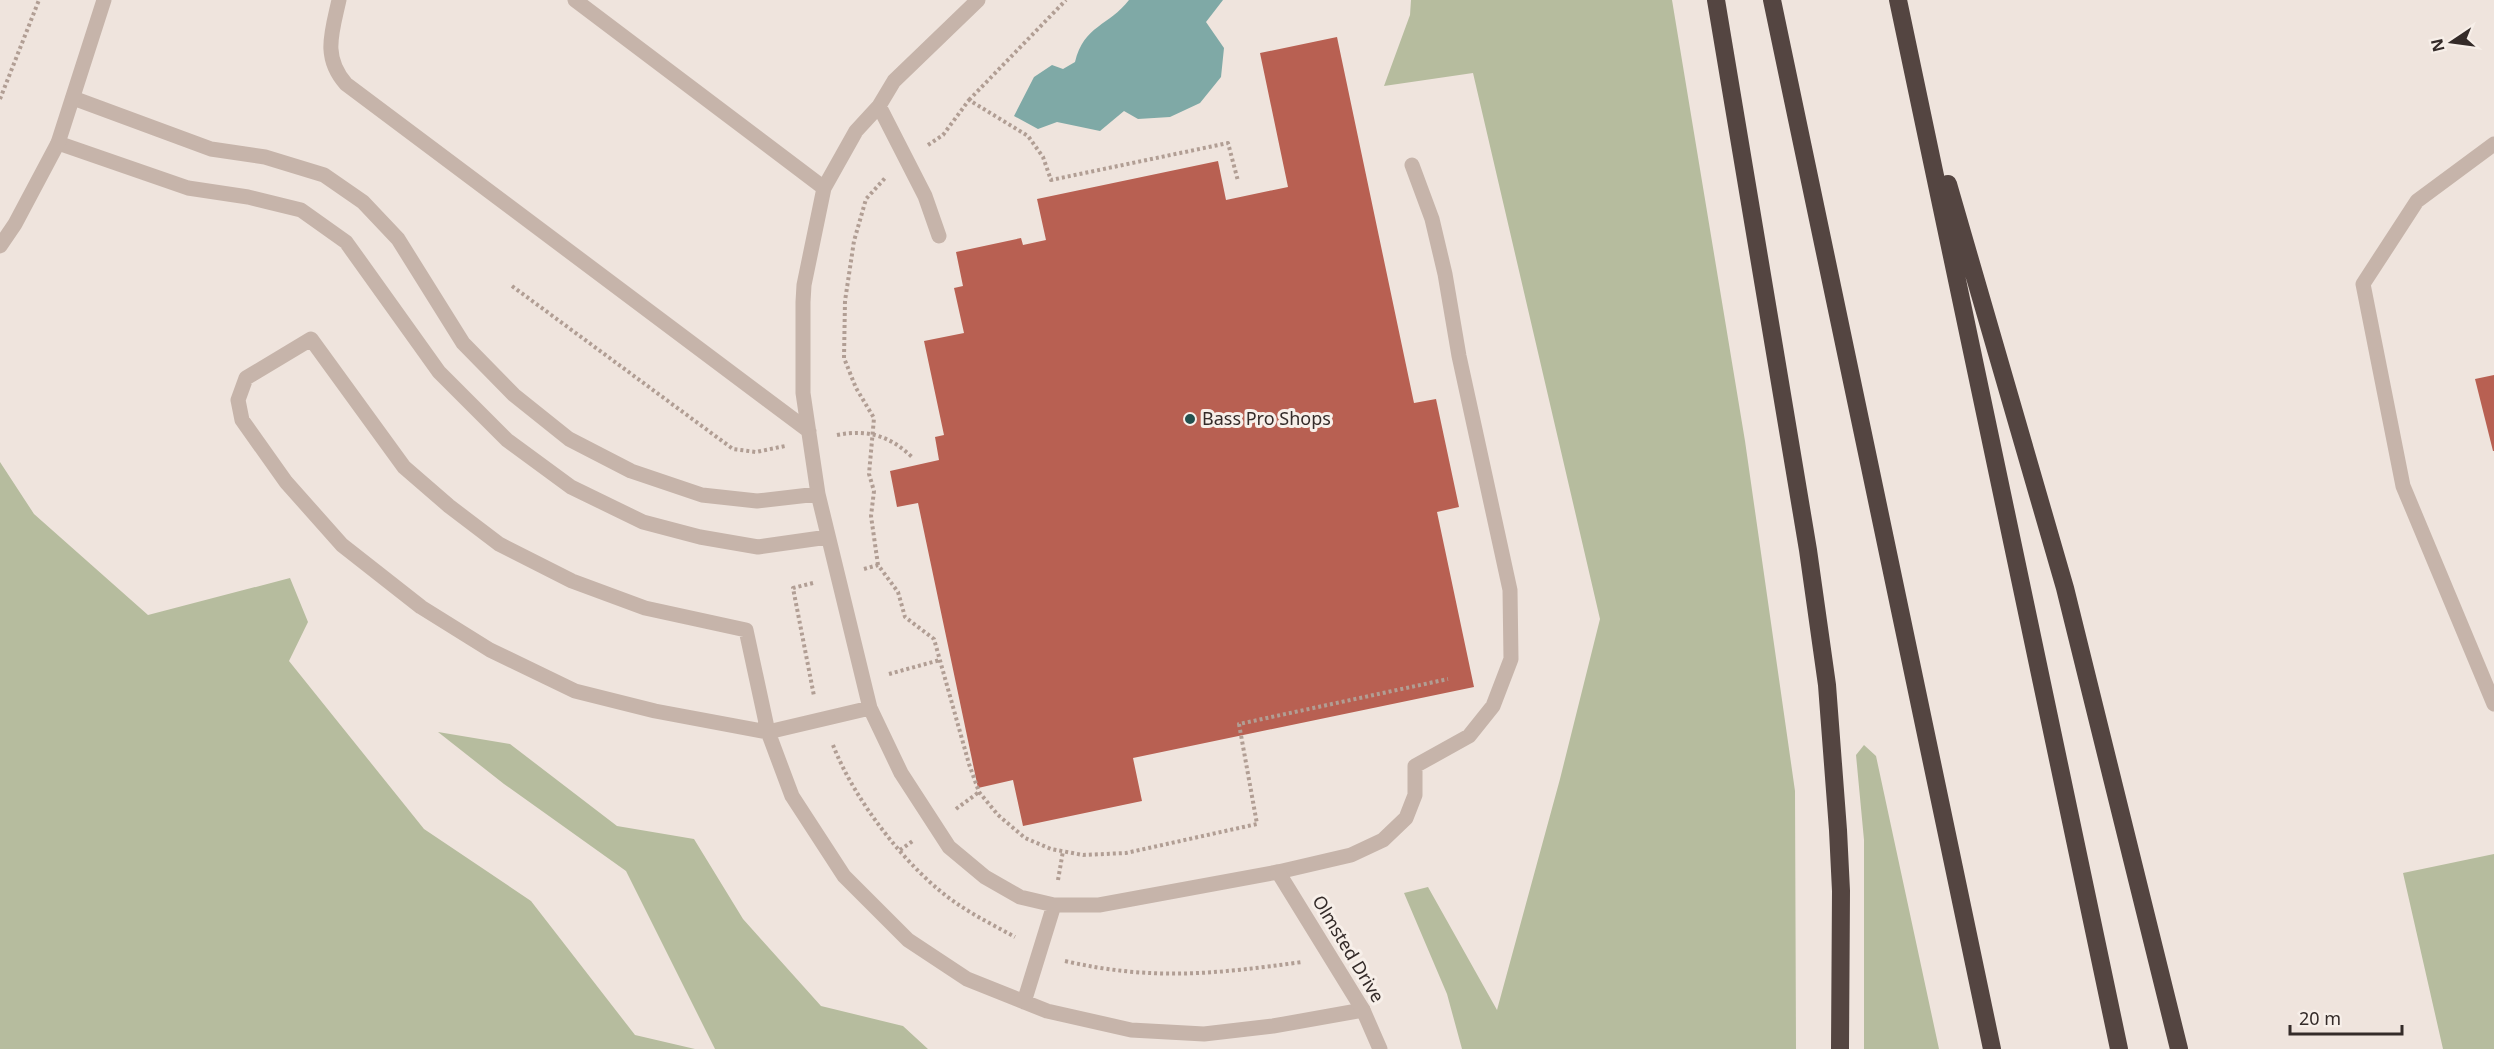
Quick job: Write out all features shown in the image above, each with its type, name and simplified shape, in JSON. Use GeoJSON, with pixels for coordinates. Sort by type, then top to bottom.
{"type":"FeatureCollection","features":[{"type":"Feature","properties":{"kind":"highway"},"geometry":{"type":"LineString","coordinates":[[1716,0],[1808,550],[1826,675],[1840,861],[1842,961],[1840,1049]]}},
{"type":"Feature","properties":{"kind":"highway"},"geometry":{"type":"LineString","coordinates":[[1772,0],[1992,1049]]}},
{"type":"Feature","properties":{"kind":"highway"},"geometry":{"type":"LineString","coordinates":[[1898,0],[2119,1049]]}},
{"type":"Feature","properties":{"kind":"highway"},"geometry":{"type":"LineString","coordinates":[[1907,43],[2065,588],[2179,1049]]}},
{"type":"Feature","properties":{"kind":"street"},"geometry":{"type":"LineString","coordinates":[[0,246],[15,224],[58,143],[104,0]]}},
{"type":"Feature","properties":{"kind":"street"},"geometry":{"type":"LineString","coordinates":[[339,0],[330,54],[334,71],[346,84],[810,436]]}},
{"type":"Feature","properties":{"kind":"street"},"geometry":{"type":"LineString","coordinates":[[575,0],[824,188]]}},
{"type":"Feature","properties":{"kind":"street"},"geometry":{"type":"LineString","coordinates":[[978,0],[894,81],[879,106],[856,131],[824,188],[804,285],[803,393],[818,494],[870,708],[901,773],[949,847],[985,877],[1020,897],[1054,905],[1099,904],[1278,872],[1351,855],[1383,840],[1406,818],[1415,795],[1415,766],[1469,736],[1493,706],[1511,659],[1510,590],[1459,356],[1445,274],[1432,219],[1412,165]]}},
{"type":"Feature","properties":{"kind":"street"},"geometry":{"type":"LineString","coordinates":[[73,98],[211,149],[265,157],[324,175],[363,202],[398,239],[464,343],[514,395],[569,439],[631,471],[702,495],[757,501],[818,494]]}},
{"type":"Feature","properties":{"kind":"street"},"geometry":{"type":"LineString","coordinates":[[879,106],[926,196],[939,236]]}},
{"type":"Feature","properties":{"kind":"street"},"geometry":{"type":"LineString","coordinates":[[58,143],[188,189],[248,197],[301,210],[346,242],[439,372],[507,440],[571,487],[642,522],[700,537],[758,547],[828,537]]}},
{"type":"Feature","properties":{"kind":"street"},"geometry":{"type":"LineString","coordinates":[[2494,144],[2417,201],[2363,284],[2403,486],[2494,704]]}},
{"type":"Feature","properties":{"kind":"street"},"geometry":{"type":"LineString","coordinates":[[870,708],[768,732],[656,711],[575,690],[490,650],[421,607],[342,545],[286,482],[242,420],[238,400],[246,378],[311,339],[404,467],[449,506],[499,544],[572,581],[645,608],[746,630],[768,732],[792,796],[844,876],[908,940],[967,979],[1047,1011],[1131,1030],[1204,1034],[1273,1026],[1363,1010]]}},
{"type":"Feature","properties":{"kind":"street","name":"Olmsted Drive"},"geometry":{"type":"LineString","coordinates":[[1278,872],[1363,1010],[1380,1049]]}},
{"type":"Feature","properties":{"kind":"street"},"geometry":{"type":"LineString","coordinates":[[1024,1002],[1054,905]]}},
{"type":"Feature","properties":{"kind":"path"},"geometry":{"type":"LineString","coordinates":[[0,99],[39,0]]}},
{"type":"Feature","properties":{"kind":"path"},"geometry":{"type":"LineString","coordinates":[[1066,0],[969,100],[943,135],[889,173],[866,199],[854,241],[845,301],[844,358],[856,388],[874,418],[869,474],[874,491],[871,516],[878,565],[898,592],[905,617],[934,639],[979,792],[998,815],[1025,838],[1051,849],[1083,855],[1126,853],[1257,824],[1239,724],[1448,679]]}},
{"type":"Feature","properties":{"kind":"path"},"geometry":{"type":"LineString","coordinates":[[969,100],[1028,136],[1043,157],[1051,180],[1228,143],[1238,181]]}},
{"type":"Feature","properties":{"kind":"path"},"geometry":{"type":"LineString","coordinates":[[512,286],[733,449],[756,452],[810,436],[873,434],[896,442],[912,457]]}},
{"type":"Feature","properties":{"kind":"path"},"geometry":{"type":"LineString","coordinates":[[878,565],[793,588],[811,689],[848,778],[878,825],[916,868],[958,905],[1060,959],[1104,970],[1160,975],[1213,974],[1332,958]]}},
{"type":"Feature","properties":{"kind":"path"},"geometry":{"type":"LineString","coordinates":[[864,681],[940,660]]}},
{"type":"Feature","properties":{"kind":"green space"},"geometry":{"type":"Polygon","coordinates":[[[1411,0],[1672,0],[1745,441],[1795,791],[1796,1049],[1462,1049],[1447,994],[1404,893],[1428,887],[1497,1010],[1560,779],[1600,619],[1473,73],[1384,86],[1410,15],[1411,0]]]}},
{"type":"Feature","properties":{"kind":"green space"},"geometry":{"type":"Polygon","coordinates":[[[0,462],[34,514],[148,615],[290,578],[308,622],[289,661],[424,829],[531,901],[635,1035],[695,1049],[0,1049],[0,462]]]}},
{"type":"Feature","properties":{"kind":"green space"},"geometry":{"type":"Polygon","coordinates":[[[438,732],[510,744],[617,826],[694,839],[743,919],[821,1006],[903,1026],[928,1049],[715,1049],[626,871],[504,784],[438,732]]]}},
{"type":"Feature","properties":{"kind":"green space"},"geometry":{"type":"Polygon","coordinates":[[[1864,745],[1876,756],[1939,1049],[1864,1049],[1864,840],[1856,755],[1864,745]]]}},
{"type":"Feature","properties":{"kind":"green space"},"geometry":{"type":"Polygon","coordinates":[[[2494,854],[2494,1049],[2443,1049],[2403,873],[2494,854]]]}},
{"type":"Feature","properties":{"kind":"water"},"geometry":{"type":"Polygon","coordinates":[[[1129,0],[1223,0],[1206,22],[1224,48],[1221,77],[1200,103],[1170,117],[1138,119],[1124,111],[1100,131],[1057,122],[1038,129],[1014,116],[1034,77],[1052,65],[1063,69],[1075,62],[1084,40],[1129,0]]]}},
{"type":"Feature","properties":{"kind":"building","name":"Bass Pro Shops"},"geometry":{"type":"Polygon","coordinates":[[[1337,37],[1414,403],[1436,399],[1459,507],[1437,512],[1474,687],[1133,758],[1142,801],[1023,826],[1013,780],[978,788],[918,503],[897,507],[890,471],[939,460],[935,437],[944,435],[924,341],[964,333],[954,288],[963,286],[956,252],[1021,238],[1023,245],[1046,240],[1037,199],[1218,161],[1226,200],[1288,187],[1260,53],[1337,37]]]}},
{"type":"Feature","properties":{"kind":"building"},"geometry":{"type":"Polygon","coordinates":[[[2494,375],[2494,451],[2493,451],[2475,379],[2494,375]]]}},
{"type":"Feature","properties":{"kind":"place","name":"Bass Pro Shops"},"geometry":{"type":"Point","coordinates":[1190,419]}}]}
